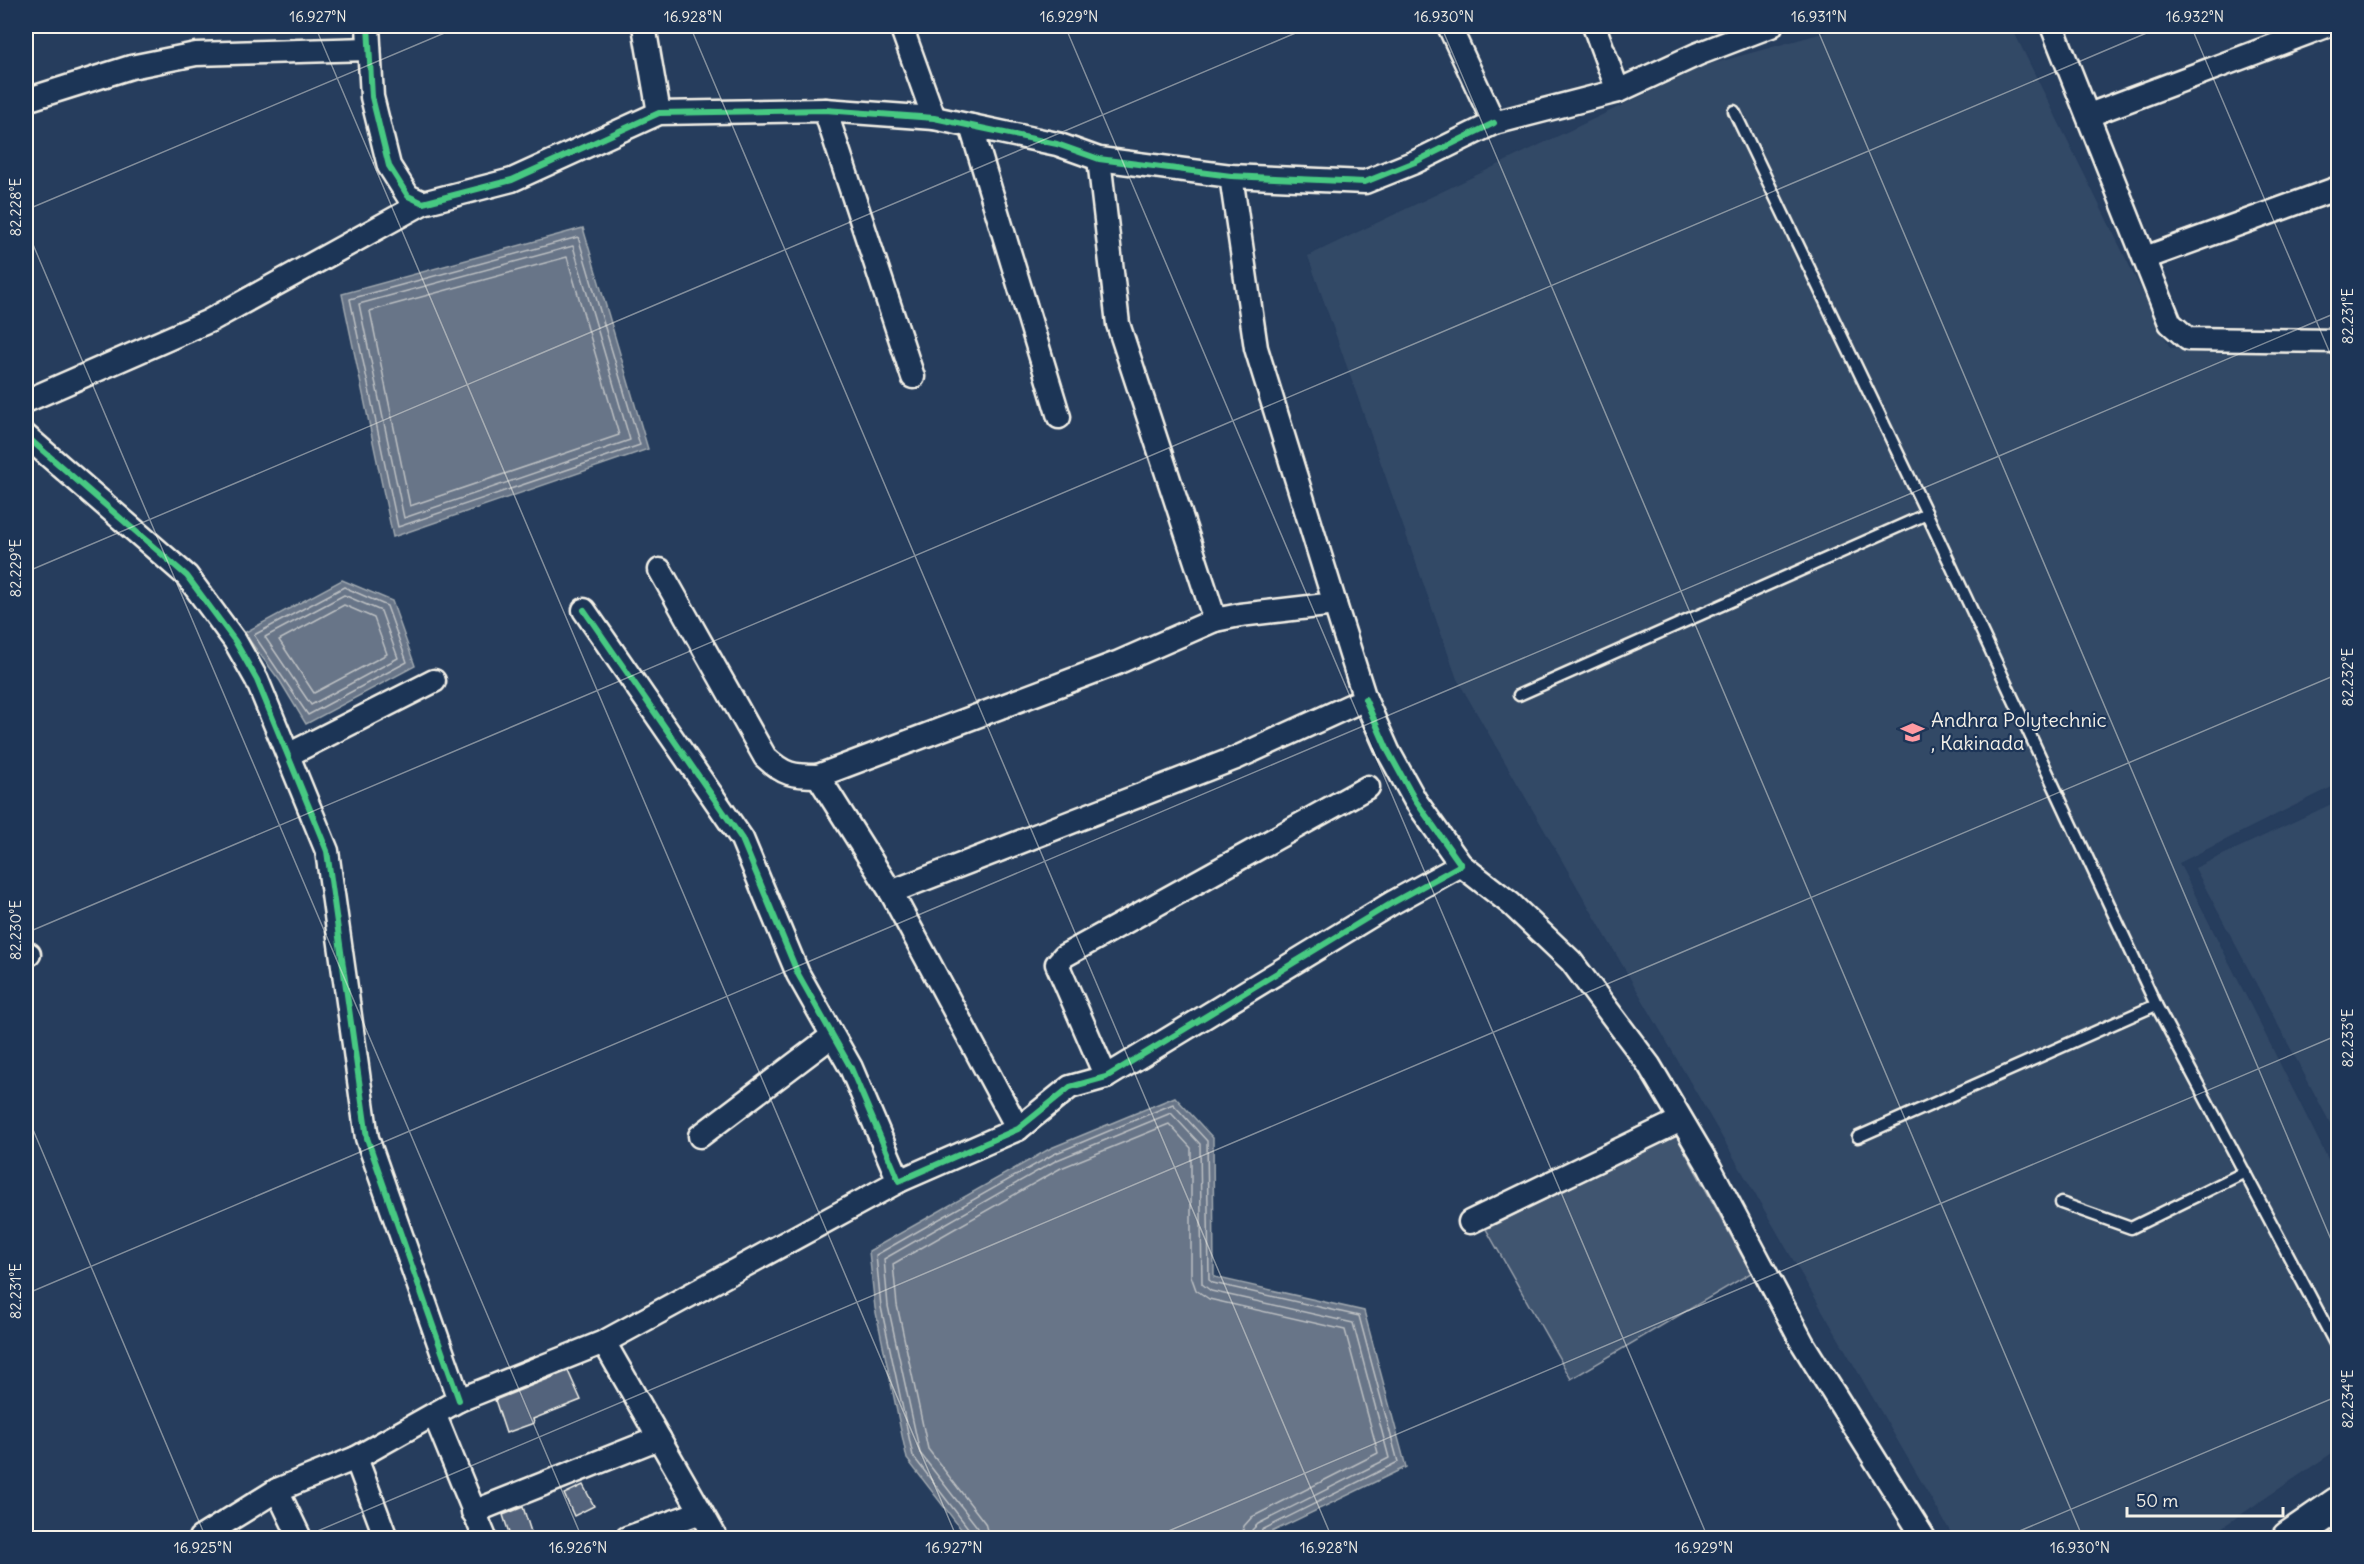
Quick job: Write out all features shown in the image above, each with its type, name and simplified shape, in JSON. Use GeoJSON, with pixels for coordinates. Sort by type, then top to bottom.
{"type":"FeatureCollection","features":[{"type":"Feature","properties":{"kind":"highway"},"geometry":{"type":"LineString","coordinates":[[2289,1539],[2338,1504]]}},
{"type":"Feature","properties":{"kind":"street"},"geometry":{"type":"LineString","coordinates":[[368,26],[372,96],[389,166],[408,196],[423,203]]}},
{"type":"Feature","properties":{"kind":"street"},"geometry":{"type":"LineString","coordinates":[[644,26],[659,113]]}},
{"type":"Feature","properties":{"kind":"street"},"geometry":{"type":"LineString","coordinates":[[901,26],[934,118]]}},
{"type":"Feature","properties":{"kind":"street"},"geometry":{"type":"LineString","coordinates":[[1449,26],[1494,123]]}},
{"type":"Feature","properties":{"kind":"street"},"geometry":{"type":"LineString","coordinates":[[1594,26],[1618,90]]}},
{"type":"Feature","properties":{"kind":"street"},"geometry":{"type":"LineString","coordinates":[[2052,26],[2170,323],[2188,339],[2338,341]]}},
{"type":"Feature","properties":{"kind":"street"},"geometry":{"type":"LineString","coordinates":[[2089,115],[2326,26]]}},
{"type":"Feature","properties":{"kind":"street"},"geometry":{"type":"LineString","coordinates":[[26,401],[209,321],[423,203],[512,180],[659,113],[825,110],[934,118],[1057,144],[1099,159],[1231,176],[1365,182],[1415,162],[1494,123],[1618,90],[1765,27]]}},
{"type":"Feature","properties":{"kind":"street"},"geometry":{"type":"LineString","coordinates":[[26,100],[131,67],[196,54],[369,49]]}},
{"type":"Feature","properties":{"kind":"street"},"geometry":{"type":"LineString","coordinates":[[825,110],[914,377]]}},
{"type":"Feature","properties":{"kind":"street"},"geometry":{"type":"LineString","coordinates":[[971,126],[1059,417]]}},
{"type":"Feature","properties":{"kind":"street"},"geometry":{"type":"LineString","coordinates":[[1099,159],[1118,324],[1215,621]]}},
{"type":"Feature","properties":{"kind":"street"},"geometry":{"type":"LineString","coordinates":[[1231,176],[1256,348],[1365,699],[1388,751],[1415,800],[1461,865],[1511,904],[1570,961],[1649,1065],[1803,1344],[1924,1539]]}},
{"type":"Feature","properties":{"kind":"street"},"geometry":{"type":"LineString","coordinates":[[2145,258],[2338,188]]}},
{"type":"Feature","properties":{"kind":"street"},"geometry":{"type":"LineString","coordinates":[[26,436],[187,576],[235,640],[257,680],[327,850],[367,1138],[459,1400]]}},
{"type":"Feature","properties":{"kind":"street"},"geometry":{"type":"LineString","coordinates":[[660,570],[765,757],[776,768],[793,776],[818,776],[1117,663],[1215,621],[1240,615],[1335,604]]}},
{"type":"Feature","properties":{"kind":"street"},"geometry":{"type":"LineString","coordinates":[[584,610],[742,839],[798,974],[851,1068],[899,1181]]}},
{"type":"Feature","properties":{"kind":"street"},"geometry":{"type":"LineString","coordinates":[[288,755],[434,681]]}},
{"type":"Feature","properties":{"kind":"street"},"geometry":{"type":"LineString","coordinates":[[891,892],[1236,758],[1365,699]]}},
{"type":"Feature","properties":{"kind":"street"},"geometry":{"type":"LineString","coordinates":[[818,776],[891,892],[1018,1129]]}},
{"type":"Feature","properties":{"kind":"street"},"geometry":{"type":"LineString","coordinates":[[1106,1077],[1057,964],[1064,956],[1368,787]]}},
{"type":"Feature","properties":{"kind":"street"},"geometry":{"type":"LineString","coordinates":[[200,1539],[277,1490],[356,1458],[435,1416],[459,1400],[604,1341],[899,1181],[1018,1129],[1070,1087],[1106,1077],[1392,903],[1461,865]]}},
{"type":"Feature","properties":{"kind":"street"},"geometry":{"type":"LineString","coordinates":[[700,1136],[832,1036]]}},
{"type":"Feature","properties":{"kind":"street"},"geometry":{"type":"LineString","coordinates":[[1470,1222],[1681,1120]]}},
{"type":"Feature","properties":{"kind":"street"},"geometry":{"type":"LineString","coordinates":[[604,1341],[716,1539]]}},
{"type":"Feature","properties":{"kind":"street"},"geometry":{"type":"LineString","coordinates":[[435,1416],[485,1539]]}},
{"type":"Feature","properties":{"kind":"street"},"geometry":{"type":"LineString","coordinates":[[473,1512],[659,1438]]}},
{"type":"Feature","properties":{"kind":"street"},"geometry":{"type":"LineString","coordinates":[[356,1458],[386,1539]]}},
{"type":"Feature","properties":{"kind":"street"},"geometry":{"type":"LineString","coordinates":[[277,1490],[300,1539]]}},
{"type":"Feature","properties":{"kind":"street"},"geometry":{"type":"LineString","coordinates":[[627,1539],[701,1512]]}},
{"type":"Feature","properties":{"kind":"lane"},"geometry":{"type":"LineString","coordinates":[[1734,111],[1927,514],[2156,1005],[2338,1349]]}},
{"type":"Feature","properties":{"kind":"lane"},"geometry":{"type":"LineString","coordinates":[[1519,695],[1927,514]]}},
{"type":"Feature","properties":{"kind":"lane"},"geometry":{"type":"LineString","coordinates":[[1858,1137],[2156,1005]]}},
{"type":"Feature","properties":{"kind":"lane"},"geometry":{"type":"LineString","coordinates":[[2061,1203],[2131,1228],[2245,1172]]}},
{"type":"Feature","properties":{"kind":"shaded area","name":"Andhra Polytechnic , Kakinada"},"geometry":{"type":"Polygon","coordinates":[[[1848,26],[2011,26],[2170,348],[2338,352],[2338,784],[2179,863],[2338,1179],[2338,1449],[2206,1538],[1954,1538],[1457,679],[1308,256],[1704,66],[1848,26]]]}},
{"type":"Feature","properties":{"kind":"shaded area"},"geometry":{"type":"Polygon","coordinates":[[[2338,801],[2338,1138],[2195,868],[2338,801]]]}},
{"type":"Feature","properties":{"kind":"shaded area"},"geometry":{"type":"Polygon","coordinates":[[[1676,1135],[1751,1273],[1571,1379],[1486,1229],[1676,1135]]]}},
{"type":"Feature","properties":{"kind":"water"},"geometry":{"type":"Polygon","coordinates":[[[583,228],[648,449],[393,537],[342,294],[583,228]]]}},
{"type":"Feature","properties":{"kind":"water"},"geometry":{"type":"Polygon","coordinates":[[[342,580],[392,601],[415,666],[306,724],[280,681],[244,633],[342,580]]]}},
{"type":"Feature","properties":{"kind":"water"},"geometry":{"type":"Polygon","coordinates":[[[1175,1097],[1213,1138],[1214,1277],[1364,1311],[1406,1467],[1259,1538],[968,1538],[907,1459],[875,1308],[869,1251],[1051,1148],[1175,1097]]]}},
{"type":"Feature","properties":{"kind":"building"},"geometry":{"type":"Polygon","coordinates":[[[568,1371],[581,1400],[533,1419],[534,1423],[506,1433],[495,1400],[568,1371]]]}},
{"type":"Feature","properties":{"kind":"building"},"geometry":{"type":"Polygon","coordinates":[[[583,1485],[594,1506],[574,1516],[564,1494],[583,1485]]]}},
{"type":"Feature","properties":{"kind":"building"},"geometry":{"type":"Polygon","coordinates":[[[523,1507],[532,1535],[511,1539],[503,1515],[523,1507]]]}},
{"type":"Feature","properties":{"kind":"cycle path"},"geometry":{"type":"LineString","coordinates":[[368,26],[372,97],[389,166],[408,196],[423,203],[512,180],[659,113],[825,110],[934,118],[1057,144],[1099,159],[1231,176],[1365,182],[1415,162],[1494,123]]}},
{"type":"Feature","properties":{"kind":"cycle path"},"geometry":{"type":"LineString","coordinates":[[26,436],[187,576],[235,641],[257,680],[327,851],[367,1138],[459,1400]]}},
{"type":"Feature","properties":{"kind":"cycle path"},"geometry":{"type":"LineString","coordinates":[[584,610],[742,839],[798,974],[851,1068],[899,1181],[1018,1129],[1070,1087],[1106,1077],[1392,903],[1461,865],[1415,800],[1388,751],[1365,699]]}},
{"type":"Feature","properties":{"kind":"place","name":"Andhra Polytechnic , Kakinada"},"geometry":{"type":"Point","coordinates":[1913,732]}}]}
